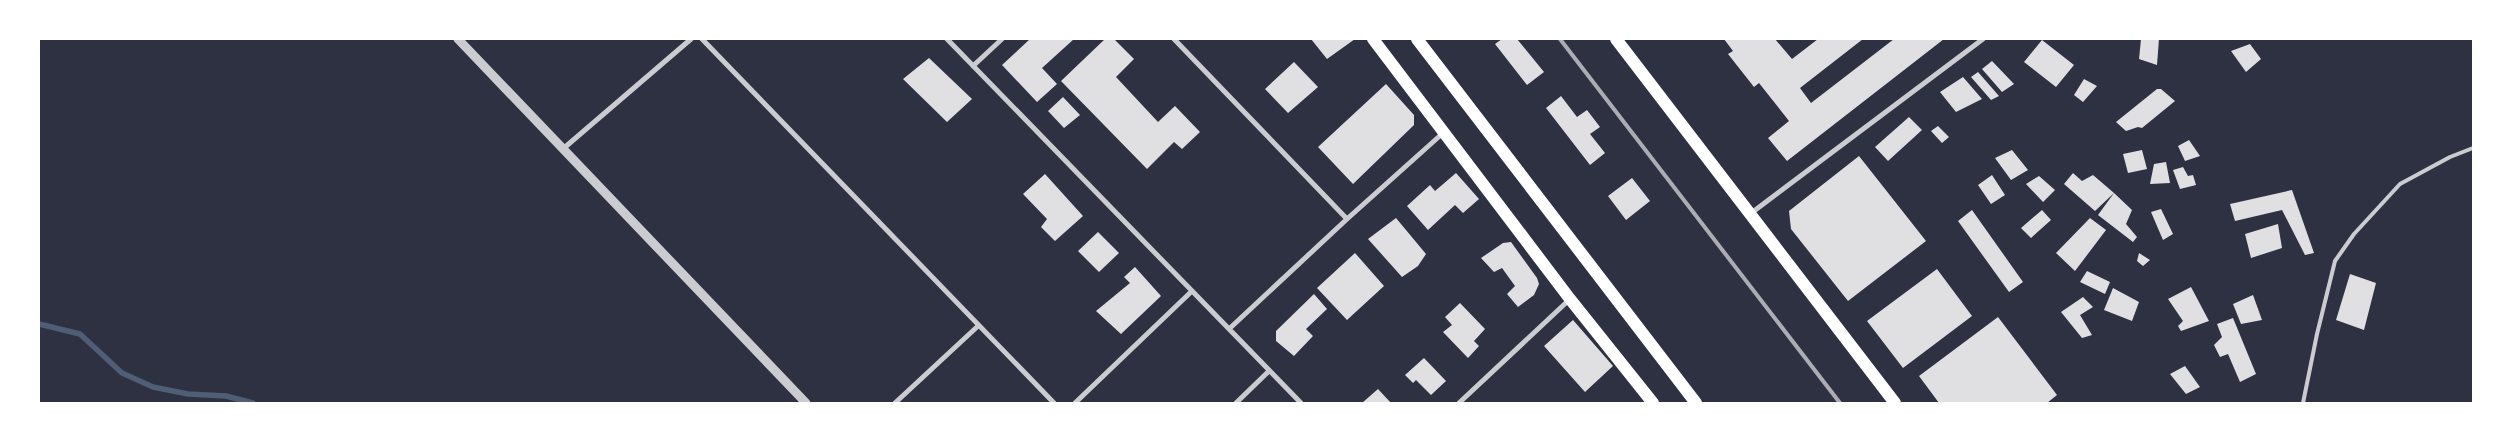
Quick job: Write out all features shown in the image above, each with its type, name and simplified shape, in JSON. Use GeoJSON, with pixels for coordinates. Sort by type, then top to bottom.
{"type":"FeatureCollection","features":[{"type":"Feature","properties":{"kind":"main road"},"geometry":{"type":"LineString","coordinates":[[1373,39],[1570,299],[1653,403]]}},
{"type":"Feature","properties":{"kind":"main road"},"geometry":{"type":"LineString","coordinates":[[1417,39],[1696,403]]}},
{"type":"Feature","properties":{"kind":"main road"},"geometry":{"type":"LineString","coordinates":[[1616,39],[1895,403]]}},
{"type":"Feature","properties":{"kind":"street"},"geometry":{"type":"LineString","coordinates":[[458,39],[806,403]]}},
{"type":"Feature","properties":{"kind":"street"},"geometry":{"type":"LineString","coordinates":[[564,148],[691,39]]}},
{"type":"Feature","properties":{"kind":"street"},"geometry":{"type":"LineString","coordinates":[[702,39],[1054,403]]}},
{"type":"Feature","properties":{"kind":"street"},"geometry":{"type":"LineString","coordinates":[[947,39],[1301,403]]}},
{"type":"Feature","properties":{"kind":"street"},"geometry":{"type":"LineString","coordinates":[[973,66],[1002,39]]}},
{"type":"Feature","properties":{"kind":"street"},"geometry":{"type":"LineString","coordinates":[[1174,39],[1347,219]]}},
{"type":"Feature","properties":{"kind":"street"},"geometry":{"type":"LineString","coordinates":[[1750,214],[1983,39]]}},
{"type":"Feature","properties":{"kind":"street"},"geometry":{"type":"LineString","coordinates":[[1229,329],[1443,133]]}},
{"type":"Feature","properties":{"kind":"street"},"geometry":{"type":"LineString","coordinates":[[1075,403],[1192,291]]}},
{"type":"Feature","properties":{"kind":"street"},"geometry":{"type":"LineString","coordinates":[[1459,403],[1570,299]]}},
{"type":"Feature","properties":{"kind":"street"},"geometry":{"type":"LineString","coordinates":[[895,403],[978,326]]}},
{"type":"Feature","properties":{"kind":"street"},"geometry":{"type":"LineString","coordinates":[[1236,403],[1269,371]]}},
{"type":"Feature","properties":{"kind":"lane"},"geometry":{"type":"LineString","coordinates":[[2303,403],[2317,334],[2335,261],[2354,234],[2400,184],[2450,157],[2473,148]]}},
{"type":"Feature","properties":{"kind":"building"},"geometry":{"type":"Polygon","coordinates":[[[1030,39],[1074,39],[1042,68],[1057,84],[1037,102],[1002,65],[1030,39]]]}},
{"type":"Feature","properties":{"kind":"building"},"geometry":{"type":"Polygon","coordinates":[[[1105,39],[1114,39],[1134,59],[1116,77],[1158,122],[1175,106],[1200,132],[1182,149],[1174,142],[1147,169],[1061,81],[1105,39]]]}},
{"type":"Feature","properties":{"kind":"building"},"geometry":{"type":"Polygon","coordinates":[[[1311,39],[1355,39],[1327,59],[1311,39]]]}},
{"type":"Feature","properties":{"kind":"building"},"geometry":{"type":"Polygon","coordinates":[[[1502,39],[1517,39],[1544,72],[1527,85],[1495,44],[1502,39]]]}},
{"type":"Feature","properties":{"kind":"building"},"geometry":{"type":"Polygon","coordinates":[[[1724,39],[1775,39],[1792,59],[1818,39],[1863,39],[1800,88],[1811,103],[1894,39],[1944,39],[1787,161],[1768,138],[1789,121],[1759,83],[1754,87],[1728,54],[1733,51],[1724,39]]]}},
{"type":"Feature","properties":{"kind":"building"},"geometry":{"type":"Polygon","coordinates":[[[2141,39],[2159,39],[2157,65],[2139,59],[2141,39]]]}},
{"type":"Feature","properties":{"kind":"building"},"geometry":{"type":"Polygon","coordinates":[[[2042,40],[2074,65],[2056,87],[2024,62],[2042,40]]]}},
{"type":"Feature","properties":{"kind":"building"},"geometry":{"type":"Polygon","coordinates":[[[2250,44],[2261,59],[2246,72],[2231,51],[2250,44]]]}},
{"type":"Feature","properties":{"kind":"building"},"geometry":{"type":"Polygon","coordinates":[[[929,58],[972,99],[947,122],[903,79],[929,58]]]}},
{"type":"Feature","properties":{"kind":"building"},"geometry":{"type":"Polygon","coordinates":[[[1992,61],[2014,84],[2002,92],[1982,69],[1992,61]]]}},
{"type":"Feature","properties":{"kind":"building"},"geometry":{"type":"Polygon","coordinates":[[[1294,62],[1318,87],[1288,113],[1265,89],[1294,62]]]}},
{"type":"Feature","properties":{"kind":"building"},"geometry":{"type":"Polygon","coordinates":[[[1978,72],[1999,96],[1991,100],[1971,77],[1978,72]]]}},
{"type":"Feature","properties":{"kind":"building"},"geometry":{"type":"Polygon","coordinates":[[[1963,77],[1982,99],[1956,112],[1940,92],[1963,77]]]}},
{"type":"Feature","properties":{"kind":"building"},"geometry":{"type":"Polygon","coordinates":[[[2084,79],[2097,86],[2083,102],[2074,95],[2084,79]]]}},
{"type":"Feature","properties":{"kind":"building"},"geometry":{"type":"Polygon","coordinates":[[[1386,84],[1414,115],[1414,125],[1353,184],[1318,147],[1386,84]]]}},
{"type":"Feature","properties":{"kind":"building"},"geometry":{"type":"Polygon","coordinates":[[[2157,89],[2161,89],[2175,101],[2142,128],[2138,127],[2126,131],[2116,122],[2157,89]]]}},
{"type":"Feature","properties":{"kind":"building"},"geometry":{"type":"Polygon","coordinates":[[[1561,96],[1577,117],[1587,110],[1600,127],[1590,134],[1605,153],[1590,165],[1546,108],[1561,96]]]}},
{"type":"Feature","properties":{"kind":"building"},"geometry":{"type":"Polygon","coordinates":[[[1063,97],[1080,115],[1064,128],[1048,111],[1063,97]]]}},
{"type":"Feature","properties":{"kind":"building"},"geometry":{"type":"Polygon","coordinates":[[[1909,117],[1922,130],[1888,161],[1875,147],[1909,117]]]}},
{"type":"Feature","properties":{"kind":"building"},"geometry":{"type":"Polygon","coordinates":[[[1938,126],[1949,137],[1942,143],[1931,131],[1938,126]]]}},
{"type":"Feature","properties":{"kind":"building"},"geometry":{"type":"Polygon","coordinates":[[[2189,140],[2200,156],[2185,161],[2178,146],[2189,140]]]}},
{"type":"Feature","properties":{"kind":"building"},"geometry":{"type":"Polygon","coordinates":[[[2012,150],[2028,170],[2011,180],[1995,158],[2012,150]]]}},
{"type":"Feature","properties":{"kind":"building"},"geometry":{"type":"Polygon","coordinates":[[[2142,150],[2147,169],[2128,173],[2123,154],[2142,150]]]}},
{"type":"Feature","properties":{"kind":"building"},"geometry":{"type":"Polygon","coordinates":[[[1859,156],[1926,241],[1848,301],[1791,229],[1789,211],[1859,156]]]}},
{"type":"Feature","properties":{"kind":"building"},"geometry":{"type":"Polygon","coordinates":[[[2166,162],[2170,183],[2150,184],[2154,164],[2166,162]]]}},
{"type":"Feature","properties":{"kind":"building"},"geometry":{"type":"Polygon","coordinates":[[[2183,167],[2188,176],[2193,175],[2196,185],[2180,189],[2173,170],[2183,167]]]}},
{"type":"Feature","properties":{"kind":"building"},"geometry":{"type":"Polygon","coordinates":[[[1456,173],[1479,199],[1463,213],[1455,205],[1428,230],[1407,206],[1430,185],[1435,191],[1456,173]]]}},
{"type":"Feature","properties":{"kind":"building"},"geometry":{"type":"Polygon","coordinates":[[[2073,173],[2082,181],[2093,175],[2114,193],[2095,211],[2064,184],[2073,173]]]}},
{"type":"Feature","properties":{"kind":"building"},"geometry":{"type":"Polygon","coordinates":[[[1045,174],[1083,216],[1055,241],[1041,227],[1047,219],[1023,194],[1045,174]]]}},
{"type":"Feature","properties":{"kind":"building"},"geometry":{"type":"Polygon","coordinates":[[[1992,175],[2005,195],[1991,204],[1978,185],[1992,175]]]}},
{"type":"Feature","properties":{"kind":"building"},"geometry":{"type":"Polygon","coordinates":[[[2039,176],[2055,190],[2043,202],[2026,184],[2039,176]]]}},
{"type":"Feature","properties":{"kind":"building"},"geometry":{"type":"Polygon","coordinates":[[[1632,178],[1650,201],[1626,220],[1608,196],[1632,178]]]}},
{"type":"Feature","properties":{"kind":"building"},"geometry":{"type":"Polygon","coordinates":[[[2292,190],[2314,253],[2305,255],[2282,210],[2235,221],[2230,204],[2292,190]]]}},
{"type":"Feature","properties":{"kind":"building"},"geometry":{"type":"Polygon","coordinates":[[[2114,193],[2132,210],[2126,224],[2137,237],[2133,242],[2098,215],[2114,193]]]}},
{"type":"Feature","properties":{"kind":"building"},"geometry":{"type":"Polygon","coordinates":[[[2161,209],[2173,234],[2163,240],[2151,212],[2161,209]]]}},
{"type":"Feature","properties":{"kind":"building"},"geometry":{"type":"Polygon","coordinates":[[[1972,210],[2023,282],[2009,292],[1958,221],[1972,210]]]}},
{"type":"Feature","properties":{"kind":"building"},"geometry":{"type":"Polygon","coordinates":[[[2042,210],[2051,220],[2031,238],[2021,228],[2042,210]]]}},
{"type":"Feature","properties":{"kind":"building"},"geometry":{"type":"Polygon","coordinates":[[[1396,218],[1426,254],[1418,266],[1402,277],[1368,239],[1396,218]]]}},
{"type":"Feature","properties":{"kind":"building"},"geometry":{"type":"Polygon","coordinates":[[[2090,218],[2106,230],[2075,271],[2056,253],[2090,218]]]}},
{"type":"Feature","properties":{"kind":"building"},"geometry":{"type":"Polygon","coordinates":[[[2278,224],[2282,248],[2251,258],[2245,234],[2278,224]]]}},
{"type":"Feature","properties":{"kind":"building"},"geometry":{"type":"Polygon","coordinates":[[[1098,232],[1119,253],[1099,272],[1078,251],[1098,232]]]}},
{"type":"Feature","properties":{"kind":"building"},"geometry":{"type":"Polygon","coordinates":[[[1511,242],[1537,278],[1539,284],[1534,295],[1518,307],[1507,294],[1515,286],[1502,268],[1494,272],[1481,258],[1503,243],[1511,242]]]}},
{"type":"Feature","properties":{"kind":"building"},"geometry":{"type":"Polygon","coordinates":[[[1355,253],[1384,286],[1347,320],[1317,288],[1355,253]]]}},
{"type":"Feature","properties":{"kind":"building"},"geometry":{"type":"Polygon","coordinates":[[[2139,253],[2150,260],[2143,266],[2137,261],[2139,253]]]}},
{"type":"Feature","properties":{"kind":"building"},"geometry":{"type":"Polygon","coordinates":[[[1135,267],[1161,296],[1121,334],[1096,311],[1130,283],[1124,277],[1135,267]]]}},
{"type":"Feature","properties":{"kind":"building"},"geometry":{"type":"Polygon","coordinates":[[[1937,269],[1972,316],[1903,368],[1867,321],[1937,269]]]}},
{"type":"Feature","properties":{"kind":"building"},"geometry":{"type":"Polygon","coordinates":[[[2087,271],[2110,282],[2105,294],[2080,282],[2087,271]]]}},
{"type":"Feature","properties":{"kind":"building"},"geometry":{"type":"Polygon","coordinates":[[[2350,274],[2376,283],[2364,330],[2336,320],[2350,274]]]}},
{"type":"Feature","properties":{"kind":"building"},"geometry":{"type":"Polygon","coordinates":[[[2191,287],[2209,321],[2181,331],[2178,326],[2183,321],[2168,299],[2191,287]]]}},
{"type":"Feature","properties":{"kind":"building"},"geometry":{"type":"Polygon","coordinates":[[[2113,288],[2139,302],[2132,321],[2104,310],[2113,288]]]}},
{"type":"Feature","properties":{"kind":"building"},"geometry":{"type":"Polygon","coordinates":[[[1314,294],[1327,309],[1306,329],[1313,336],[1294,356],[1276,341],[1276,331],[1314,294]]]}},
{"type":"Feature","properties":{"kind":"building"},"geometry":{"type":"Polygon","coordinates":[[[2253,295],[2262,320],[2241,324],[2233,304],[2253,295]]]}},
{"type":"Feature","properties":{"kind":"building"},"geometry":{"type":"Polygon","coordinates":[[[2083,297],[2093,307],[2080,315],[2092,335],[2082,338],[2061,312],[2083,297]]]}},
{"type":"Feature","properties":{"kind":"building"},"geometry":{"type":"Polygon","coordinates":[[[1460,303],[1485,329],[1474,341],[1479,346],[1468,358],[1443,332],[1452,325],[1445,317],[1460,303]]]}},
{"type":"Feature","properties":{"kind":"building"},"geometry":{"type":"Polygon","coordinates":[[[1998,317],[2057,395],[2047,403],[1939,403],[1919,376],[1998,317]]]}},
{"type":"Feature","properties":{"kind":"building"},"geometry":{"type":"Polygon","coordinates":[[[2233,318],[2256,374],[2240,382],[2228,354],[2220,357],[2214,345],[2222,337],[2217,324],[2233,318]]]}},
{"type":"Feature","properties":{"kind":"building"},"geometry":{"type":"Polygon","coordinates":[[[1573,320],[1613,366],[1585,392],[1544,346],[1573,320]]]}},
{"type":"Feature","properties":{"kind":"building"},"geometry":{"type":"Polygon","coordinates":[[[1424,358],[1446,381],[1431,395],[1416,380],[1413,383],[1405,375],[1424,358]]]}},
{"type":"Feature","properties":{"kind":"building"},"geometry":{"type":"Polygon","coordinates":[[[2185,366],[2200,387],[2186,394],[2170,374],[2185,366]]]}},
{"type":"Feature","properties":{"kind":"building"},"geometry":{"type":"Polygon","coordinates":[[[1378,389],[1391,403],[1362,403],[1378,389]]]}},
{"type":"Feature","properties":{"kind":"waterway"},"geometry":{"type":"LineString","coordinates":[[39,324],[80,334],[122,373],[153,387],[188,394],[226,396],[253,403]]}},
{"type":"Feature","properties":{"kind":"railway"},"geometry":{"type":"LineString","coordinates":[[1560,39],[1840,403]]}}]}
